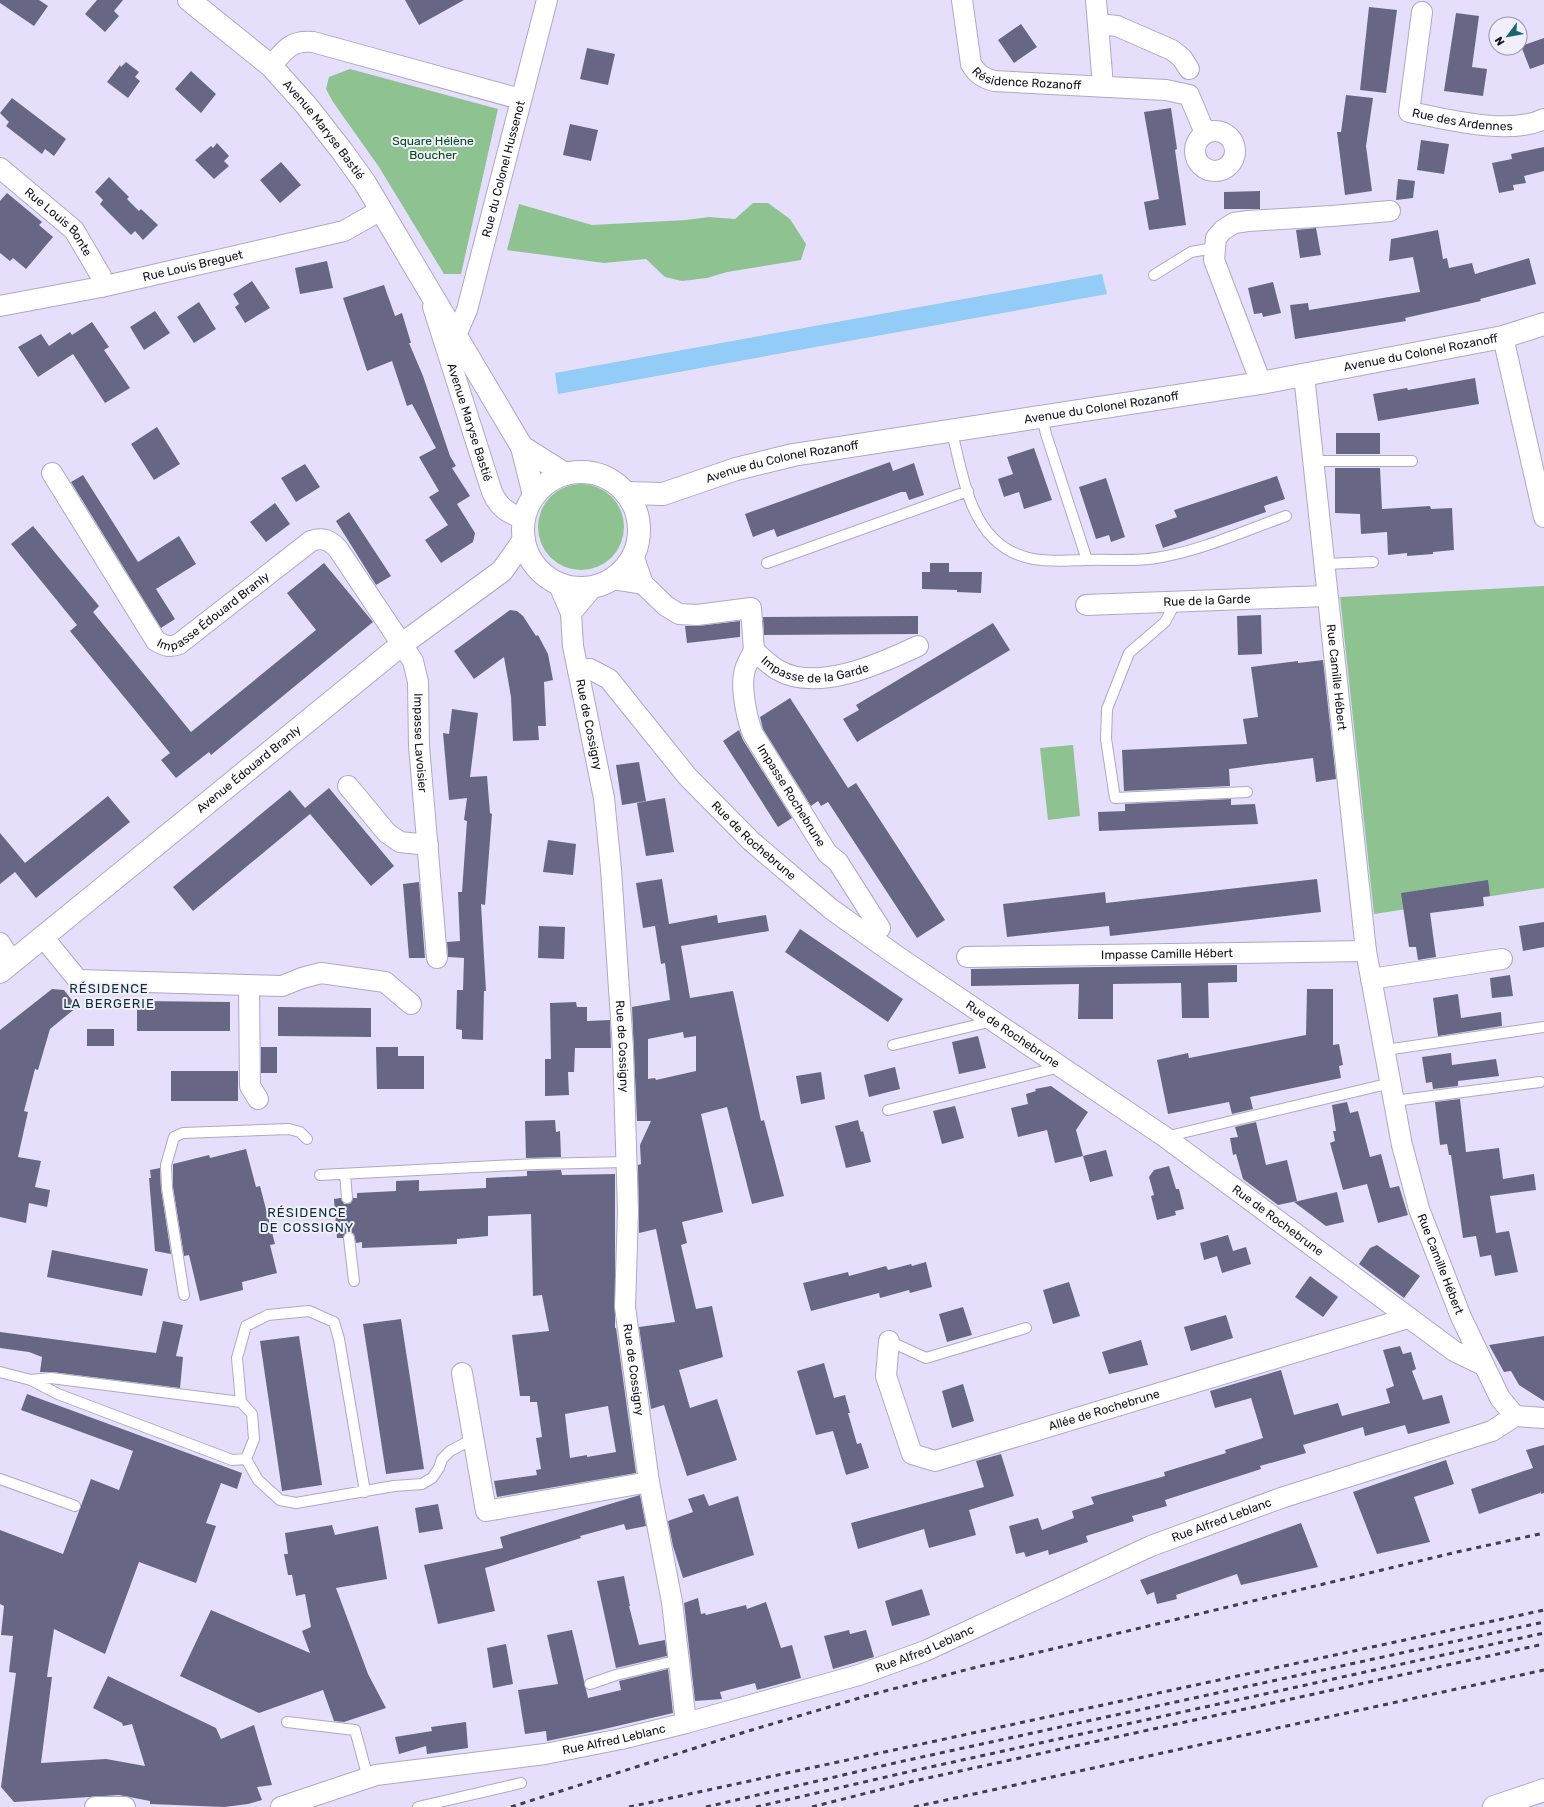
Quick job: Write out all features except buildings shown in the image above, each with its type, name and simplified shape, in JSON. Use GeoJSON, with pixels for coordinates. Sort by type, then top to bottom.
{"type":"FeatureCollection","features":[{"type":"Feature","properties":{"kind":"street","name":"Avenue Maryse Bastié"},"geometry":{"type":"LineString","coordinates":[[189,0],[271,66],[306,105],[365,183],[522,447],[534,495]]}},
{"type":"Feature","properties":{"kind":"street","name":"Rue du Colonel Hussenot"},"geometry":{"type":"LineString","coordinates":[[456,335],[467,310],[520,99],[547,0]]}},
{"type":"Feature","properties":{"kind":"street","name":"Résidence Rozanoff"},"geometry":{"type":"LineString","coordinates":[[962,0],[971,64],[976,72],[983,78],[994,81],[1166,90],[1189,95],[1206,133]]}},
{"type":"Feature","properties":{"kind":"street"},"geometry":{"type":"LineString","coordinates":[[1096,0],[1104,86]]}},
{"type":"Feature","properties":{"kind":"street","name":"Rue des Ardennes"},"geometry":{"type":"LineString","coordinates":[[1422,12],[1409,112],[1476,125],[1524,124],[1544,119]]}},
{"type":"Feature","properties":{"kind":"street"},"geometry":{"type":"LineString","coordinates":[[1099,24],[1116,26],[1172,50],[1182,58],[1188,69]]}},
{"type":"Feature","properties":{"kind":"street"},"geometry":{"type":"LineString","coordinates":[[271,66],[290,46],[300,41],[312,42],[520,99]]}},
{"type":"Feature","properties":{"kind":"street","name":"Rue Louis Bonte"},"geometry":{"type":"LineString","coordinates":[[0,168],[74,230],[101,276],[101,287]]}},
{"type":"Feature","properties":{"kind":"street","name":"Rue Louis Breguet"},"geometry":{"type":"LineString","coordinates":[[0,306],[101,287],[344,231],[380,210]]}},
{"type":"Feature","properties":{"kind":"street"},"geometry":{"type":"LineString","coordinates":[[1261,383],[1214,260],[1216,238],[1234,223],[1390,211]]}},
{"type":"Feature","properties":{"kind":"street","name":"Avenue Maryse Bastié"},"geometry":{"type":"LineString","coordinates":[[427,288],[492,492],[497,503],[524,530]]}},
{"type":"Feature","properties":{"kind":"street","name":"Avenue du Colonel Rozanoff"},"geometry":{"type":"LineString","coordinates":[[626,492],[660,494],[736,469],[792,455],[951,429],[1261,383],[1503,337],[1544,324]]}},
{"type":"Feature","properties":{"kind":"street"},"geometry":{"type":"LineString","coordinates":[[1503,337],[1544,517]]}},
{"type":"Feature","properties":{"kind":"street","name":"Rue Camille Hébert"},"geometry":{"type":"LineString","coordinates":[[1304,375],[1366,951],[1392,1092],[1409,1175],[1443,1274],[1483,1365],[1500,1398],[1515,1416]]}},
{"type":"Feature","properties":{"kind":"street","name":"Avenue Maryse Bastié"},"geometry":{"type":"LineString","coordinates":[[522,447],[565,474]]}},
{"type":"Feature","properties":{"kind":"street"},"geometry":{"type":"LineString","coordinates":[[571,613],[602,583],[628,565],[639,537],[636,509],[626,492],[613,481],[598,474],[581,471],[553,478],[534,495],[527,507],[524,530],[526,550],[536,567],[546,576],[558,583],[575,588],[602,583],[643,584],[633,555]]}},
{"type":"Feature","properties":{"kind":"street","name":"Impasse Édouard Branly"},"geometry":{"type":"LineString","coordinates":[[52,473],[156,641],[164,646],[172,647],[179,644],[311,541],[318,538],[326,539],[338,549],[401,645]]}},
{"type":"Feature","properties":{"kind":"street","name":"Avenue du Colonel Rozanoff"},"geometry":{"type":"LineString","coordinates":[[638,518],[660,494]]}},
{"type":"Feature","properties":{"kind":"street","name":"Avenue Édouard Branly"},"geometry":{"type":"LineString","coordinates":[[6,967],[401,645],[502,571],[524,530]]}},
{"type":"Feature","properties":{"kind":"street","name":"Avenue Édouard Branly"},"geometry":{"type":"LineString","coordinates":[[502,571],[536,567]]}},
{"type":"Feature","properties":{"kind":"street","name":"Rue de Cossigny"},"geometry":{"type":"LineString","coordinates":[[558,583],[571,613],[573,646],[604,798],[611,869],[623,1049],[628,1212],[625,1307],[649,1482],[672,1602],[680,1660],[686,1723]]}},
{"type":"Feature","properties":{"kind":"street","name":"Impasse de la Garde"},"geometry":{"type":"LineString","coordinates":[[643,584],[666,606],[679,614],[697,615],[751,608],[754,651],[778,671],[803,678],[820,678],[851,672],[881,663],[918,646]]}},
{"type":"Feature","properties":{"kind":"street","name":"Rue de la Garde"},"geometry":{"type":"LineString","coordinates":[[1086,604],[1327,596]]}},
{"type":"Feature","properties":{"kind":"street","name":"Impasse Lavoisier"},"geometry":{"type":"LineString","coordinates":[[401,645],[412,661],[418,682],[419,746],[437,958]]}},
{"type":"Feature","properties":{"kind":"street","name":"Impasse Rochebrune"},"geometry":{"type":"LineString","coordinates":[[754,651],[746,665],[743,679],[749,724],[753,734],[827,853],[838,862],[880,928]]}},
{"type":"Feature","properties":{"kind":"street","name":"Rue de Rochebrune"},"geometry":{"type":"LineString","coordinates":[[578,670],[590,669],[609,679],[687,776],[751,841],[832,909],[894,954],[994,1020],[1165,1137],[1454,1351],[1483,1365]]}},
{"type":"Feature","properties":{"kind":"street"},"geometry":{"type":"LineString","coordinates":[[348,786],[387,833],[400,842],[428,846]]}},
{"type":"Feature","properties":{"kind":"street"},"geometry":{"type":"LineString","coordinates":[[43,937],[78,980],[282,986],[302,978],[321,973],[385,982],[411,1004]]}},
{"type":"Feature","properties":{"kind":"street"},"geometry":{"type":"LineString","coordinates":[[0,944],[6,967]]}},
{"type":"Feature","properties":{"kind":"street","name":"Impasse Camille Hébert"},"geometry":{"type":"LineString","coordinates":[[967,957],[1366,951]]}},
{"type":"Feature","properties":{"kind":"street"},"geometry":{"type":"LineString","coordinates":[[1371,979],[1502,959]]}},
{"type":"Feature","properties":{"kind":"street"},"geometry":{"type":"LineString","coordinates":[[249,986],[250,1086],[258,1099]]}},
{"type":"Feature","properties":{"kind":"street","name":"Allée de Rochebrune"},"geometry":{"type":"LineString","coordinates":[[889,1341],[886,1376],[912,1454],[935,1461],[1408,1318]]}},
{"type":"Feature","properties":{"kind":"street"},"geometry":{"type":"LineString","coordinates":[[462,1373],[486,1511],[649,1482]]}},
{"type":"Feature","properties":{"kind":"street"},"geometry":{"type":"LineString","coordinates":[[1515,1416],[1544,1418]]}},
{"type":"Feature","properties":{"kind":"street","name":"Rue Alfred Leblanc"},"geometry":{"type":"LineString","coordinates":[[281,1807],[306,1803],[376,1775],[545,1754],[621,1739],[686,1723],[859,1675],[925,1651],[1151,1546],[1281,1498],[1492,1431],[1515,1416]]}},
{"type":"Feature","properties":{"kind":"street"},"geometry":{"type":"LineString","coordinates":[[1494,1807],[1544,1790]]}},
{"type":"Feature","properties":{"kind":"street"},"geometry":{"type":"LineString","coordinates":[[95,1807],[125,1807]]}},
{"type":"Feature","properties":{"kind":"lane"},"geometry":{"type":"LineString","coordinates":[[1154,275],[1191,252],[1214,248]]}},
{"type":"Feature","properties":{"kind":"lane"},"geometry":{"type":"LineString","coordinates":[[1042,416],[1046,434],[1087,560]]}},
{"type":"Feature","properties":{"kind":"lane"},"geometry":{"type":"LineString","coordinates":[[951,429],[968,491],[980,523],[993,538],[1008,551],[1025,558],[1041,561],[1127,561],[1180,554],[1286,516]]}},
{"type":"Feature","properties":{"kind":"lane"},"geometry":{"type":"LineString","coordinates":[[1313,461],[1412,461]]}},
{"type":"Feature","properties":{"kind":"lane"},"geometry":{"type":"LineString","coordinates":[[767,563],[968,491]]}},
{"type":"Feature","properties":{"kind":"lane"},"geometry":{"type":"LineString","coordinates":[[1324,564],[1373,562]]}},
{"type":"Feature","properties":{"kind":"lane"},"geometry":{"type":"LineString","coordinates":[[1171,602],[1171,611],[1165,622],[1129,653],[1107,710],[1106,739],[1115,798],[1247,792]]}},
{"type":"Feature","properties":{"kind":"lane"},"geometry":{"type":"LineString","coordinates":[[893,1045],[994,1020]]}},
{"type":"Feature","properties":{"kind":"lane"},"geometry":{"type":"LineString","coordinates":[[1385,1050],[1544,1027]]}},
{"type":"Feature","properties":{"kind":"lane"},"geometry":{"type":"LineString","coordinates":[[888,1110],[1062,1066]]}},
{"type":"Feature","properties":{"kind":"lane"},"geometry":{"type":"LineString","coordinates":[[1165,1137],[1392,1092],[1540,1082]]}},
{"type":"Feature","properties":{"kind":"lane"},"geometry":{"type":"LineString","coordinates":[[184,1295],[169,1201],[166,1165],[174,1137],[183,1132],[289,1129],[300,1132],[307,1140]]}},
{"type":"Feature","properties":{"kind":"lane"},"geometry":{"type":"LineString","coordinates":[[320,1175],[536,1164],[626,1162]]}},
{"type":"Feature","properties":{"kind":"lane"},"geometry":{"type":"LineString","coordinates":[[345,1174],[347,1198]]}},
{"type":"Feature","properties":{"kind":"lane"},"geometry":{"type":"LineString","coordinates":[[349,1238],[354,1281]]}},
{"type":"Feature","properties":{"kind":"lane"},"geometry":{"type":"LineString","coordinates":[[246,1459],[254,1439],[252,1414],[241,1402],[237,1358],[246,1326],[268,1315],[308,1311],[334,1322],[339,1339],[365,1492]]}},
{"type":"Feature","properties":{"kind":"lane"},"geometry":{"type":"LineString","coordinates":[[889,1341],[926,1358],[1026,1328]]}},
{"type":"Feature","properties":{"kind":"lane"},"geometry":{"type":"LineString","coordinates":[[0,1372],[31,1380],[58,1394],[232,1460],[246,1459]]}},
{"type":"Feature","properties":{"kind":"lane"},"geometry":{"type":"LineString","coordinates":[[31,1380],[51,1378],[241,1402]]}},
{"type":"Feature","properties":{"kind":"lane"},"geometry":{"type":"LineString","coordinates":[[246,1459],[258,1480],[280,1500],[296,1503],[394,1486],[422,1484],[432,1478],[439,1468],[442,1459],[450,1451],[473,1439]]}},
{"type":"Feature","properties":{"kind":"lane"},"geometry":{"type":"LineString","coordinates":[[0,1479],[75,1506]]}},
{"type":"Feature","properties":{"kind":"lane"},"geometry":{"type":"LineString","coordinates":[[590,1684],[616,1675],[680,1660]]}},
{"type":"Feature","properties":{"kind":"lane"},"geometry":{"type":"LineString","coordinates":[[287,1722],[354,1730],[368,1778]]}},
{"type":"Feature","properties":{"kind":"lane"},"geometry":{"type":"LineString","coordinates":[[418,1807],[521,1783]]}},
{"type":"Feature","properties":{"kind":"green space","name":"Square Hélène Boucher"},"geometry":{"type":"Polygon","coordinates":[[[350,69],[498,109],[461,274],[444,274],[379,167],[333,102],[326,89],[329,77],[350,69]]]}},
{"type":"Feature","properties":{"kind":"green space"},"geometry":{"type":"Polygon","coordinates":[[[753,203],[768,203],[790,219],[806,244],[801,260],[727,272],[707,278],[682,281],[665,277],[646,259],[604,263],[507,250],[519,204],[592,225],[686,220],[709,217],[735,219],[753,203]]]}},
{"type":"Feature","properties":{"kind":"green space"},"geometry":{"type":"Polygon","coordinates":[[[581,484],[597,487],[605,491],[617,503],[621,511],[624,527],[621,543],[617,551],[605,563],[597,567],[581,570],[565,567],[557,563],[545,551],[541,543],[538,527],[541,511],[545,503],[557,491],[565,487],[581,484]]]}},
{"type":"Feature","properties":{"kind":"green space"},"geometry":{"type":"Polygon","coordinates":[[[1544,586],[1544,888],[1374,914],[1340,597],[1544,586]]]}},
{"type":"Feature","properties":{"kind":"green space"},"geometry":{"type":"Polygon","coordinates":[[[1073,745],[1080,816],[1048,820],[1040,748],[1073,745]]]}},
{"type":"Feature","properties":{"kind":"water"},"geometry":{"type":"Polygon","coordinates":[[[1102,274],[1107,294],[558,394],[555,373],[1102,274]]]}},
{"type":"Feature","properties":{"kind":"railway"},"geometry":{"type":"LineString","coordinates":[[511,1807],[745,1732],[866,1696],[969,1669],[1457,1552],[1544,1533]]}},
{"type":"Feature","properties":{"kind":"railway"},"geometry":{"type":"LineString","coordinates":[[629,1807],[1544,1610]]}},
{"type":"Feature","properties":{"kind":"railway"},"geometry":{"type":"LineString","coordinates":[[706,1807],[899,1762],[1544,1622]]}},
{"type":"Feature","properties":{"kind":"railway"},"geometry":{"type":"LineString","coordinates":[[756,1807],[912,1771],[1544,1633]]}},
{"type":"Feature","properties":{"kind":"railway"},"geometry":{"type":"LineString","coordinates":[[812,1807],[914,1781],[1544,1644]]}},
{"type":"Feature","properties":{"kind":"railway"},"geometry":{"type":"LineString","coordinates":[[914,1807],[1544,1670]]}},
{"type":"Feature","properties":{"kind":"district","name":"RÉSIDENCE LA BERGERIE"},"geometry":{"type":"Point","coordinates":[109,996]}},
{"type":"Feature","properties":{"kind":"district","name":"RÉSIDENCE DE COSSIGNY"},"geometry":{"type":"Point","coordinates":[307,1220]}}]}
